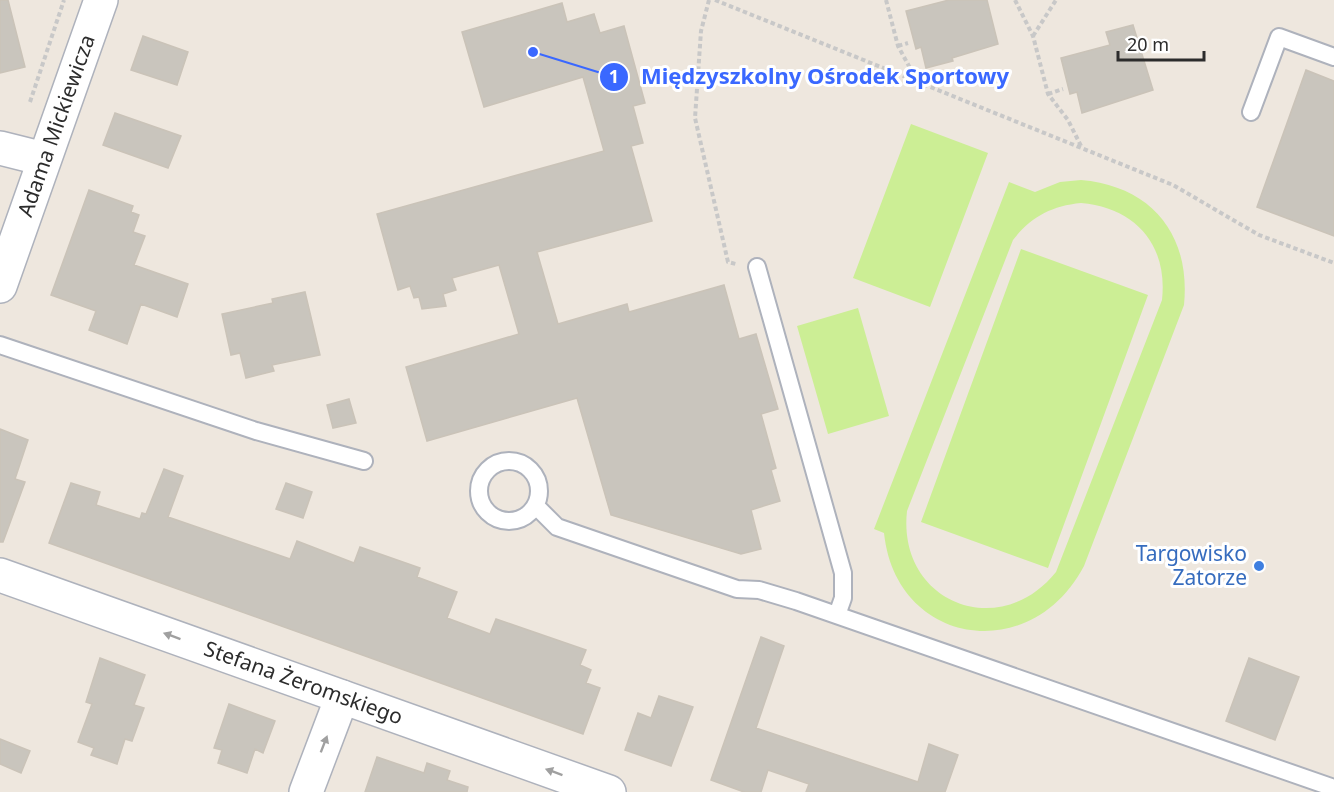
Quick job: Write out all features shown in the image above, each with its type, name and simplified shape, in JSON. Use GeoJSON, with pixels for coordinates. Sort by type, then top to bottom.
{"type":"FeatureCollection","features":[{"type":"Feature","properties":{"kind":"street","name":"Adama Mickiewicza"},"geometry":{"type":"LineString","coordinates":[[0,286],[101,0]]}},
{"type":"Feature","properties":{"kind":"street"},"geometry":{"type":"LineString","coordinates":[[0,148],[44,159]]}},
{"type":"Feature","properties":{"kind":"street","name":"Stefana Żeromskiego"},"geometry":{"type":"LineString","coordinates":[[0,575],[609,792]]}},
{"type":"Feature","properties":{"kind":"street"},"geometry":{"type":"LineString","coordinates":[[306,792],[342,697]]}},
{"type":"Feature","properties":{"kind":"lane"},"geometry":{"type":"LineString","coordinates":[[1251,112],[1279,37],[1334,57]]}},
{"type":"Feature","properties":{"kind":"lane"},"geometry":{"type":"LineString","coordinates":[[757,267],[843,573],[843,598],[837,615]]}},
{"type":"Feature","properties":{"kind":"lane"},"geometry":{"type":"LineString","coordinates":[[0,345],[256,432],[364,461]]}},
{"type":"Feature","properties":{"kind":"lane"},"geometry":{"type":"LineString","coordinates":[[536,506],[557,526],[715,582],[737,589],[759,590],[837,615],[1334,788]]}},
{"type":"Feature","properties":{"kind":"path"},"geometry":{"type":"LineString","coordinates":[[27,108],[63,0]]}},
{"type":"Feature","properties":{"kind":"path"},"geometry":{"type":"LineString","coordinates":[[709,0],[701,31],[695,117],[728,262],[757,267]]}},
{"type":"Feature","properties":{"kind":"path"},"geometry":{"type":"LineString","coordinates":[[715,0],[1173,185],[1259,235],[1334,263]]}},
{"type":"Feature","properties":{"kind":"path"},"geometry":{"type":"LineString","coordinates":[[886,0],[897,46],[916,80]]}},
{"type":"Feature","properties":{"kind":"path"},"geometry":{"type":"LineString","coordinates":[[1015,0],[1033,36],[1048,94],[1068,120],[1082,149]]}},
{"type":"Feature","properties":{"kind":"path"},"geometry":{"type":"LineString","coordinates":[[1033,36],[1056,0]]}},
{"type":"Feature","properties":{"kind":"path"},"geometry":{"type":"LineString","coordinates":[[897,46],[908,43]]}},
{"type":"Feature","properties":{"kind":"path"},"geometry":{"type":"LineString","coordinates":[[1048,94],[1063,89]]}},
{"type":"Feature","properties":{"kind":"green space"},"geometry":{"type":"Polygon","coordinates":[[[911,124],[988,153],[930,307],[853,278],[911,124]]]}},
{"type":"Feature","properties":{"kind":"green space"},"geometry":{"type":"Polygon","coordinates":[[[1081,180],[1106,184],[1128,192],[1146,203],[1161,218],[1173,236],[1181,256],[1184,305],[1084,566],[1061,598],[1032,619],[1001,630],[969,630],[939,620],[913,600],[894,571],[884,533],[874,529],[1009,182],[1035,192],[1060,182],[1081,180]],[[1081,203],[1051,210],[1027,225],[1013,240],[907,511],[908,543],[918,569],[935,589],[956,602],[981,608],[1007,605],[1033,593],[1056,572],[1162,300],[1160,262],[1154,246],[1132,221],[1101,206],[1081,203]]]}},
{"type":"Feature","properties":{"kind":"green space"},"geometry":{"type":"Polygon","coordinates":[[[1021,249],[1148,295],[1048,568],[921,522],[1021,249]]]}},
{"type":"Feature","properties":{"kind":"green space"},"geometry":{"type":"Polygon","coordinates":[[[858,308],[889,416],[828,434],[797,326],[858,308]]]}},
{"type":"Feature","properties":{"kind":"building"},"geometry":{"type":"Polygon","coordinates":[[[0,0],[8,0],[25,67],[0,73],[0,0]]]}},
{"type":"Feature","properties":{"kind":"building"},"geometry":{"type":"Polygon","coordinates":[[[949,0],[987,0],[998,44],[952,58],[953,61],[926,68],[921,47],[916,49],[906,11],[949,0]]]}},
{"type":"Feature","properties":{"kind":"building"},"geometry":{"type":"Polygon","coordinates":[[[562,3],[567,22],[594,14],[600,33],[624,26],[645,103],[633,106],[643,143],[631,146],[652,221],[537,252],[558,324],[627,304],[629,312],[724,285],[739,339],[756,334],[778,409],[761,414],[776,468],[771,470],[780,501],[751,510],[761,549],[741,554],[611,515],[577,398],[427,441],[406,367],[519,334],[499,265],[452,278],[456,290],[443,294],[446,306],[422,309],[419,297],[414,298],[410,286],[398,290],[377,214],[604,151],[583,77],[484,107],[462,32],[562,3]]]}},
{"type":"Feature","properties":{"kind":"building"},"geometry":{"type":"Polygon","coordinates":[[[1133,25],[1153,90],[1082,113],[1077,92],[1070,94],[1061,58],[1110,45],[1106,32],[1133,25]]]}},
{"type":"Feature","properties":{"kind":"building"},"geometry":{"type":"Polygon","coordinates":[[[143,36],[188,52],[177,85],[131,70],[143,36]]]}},
{"type":"Feature","properties":{"kind":"building"},"geometry":{"type":"Polygon","coordinates":[[[1306,70],[1334,81],[1334,236],[1257,207],[1306,70]]]}},
{"type":"Feature","properties":{"kind":"building"},"geometry":{"type":"Polygon","coordinates":[[[115,113],[181,136],[168,168],[103,145],[115,113]]]}},
{"type":"Feature","properties":{"kind":"building"},"geometry":{"type":"Polygon","coordinates":[[[89,190],[133,206],[131,212],[139,215],[133,232],[145,236],[134,265],[188,284],[177,317],[141,304],[127,344],[89,330],[96,311],[51,295],[89,190]]]}},
{"type":"Feature","properties":{"kind":"building"},"geometry":{"type":"Polygon","coordinates":[[[305,292],[320,355],[272,365],[274,371],[246,378],[240,353],[231,355],[222,314],[273,303],[272,299],[305,292]]]}},
{"type":"Feature","properties":{"kind":"building"},"geometry":{"type":"Polygon","coordinates":[[[349,399],[356,423],[333,428],[327,405],[349,399]]]}},
{"type":"Feature","properties":{"kind":"building"},"geometry":{"type":"Polygon","coordinates":[[[0,429],[28,440],[15,479],[25,482],[3,542],[0,542],[0,429]]]}},
{"type":"Feature","properties":{"kind":"building"},"geometry":{"type":"Polygon","coordinates":[[[164,469],[183,476],[168,517],[290,559],[297,541],[354,563],[360,547],[420,568],[417,577],[457,592],[447,618],[490,634],[496,619],[586,650],[580,665],[591,670],[586,683],[600,688],[583,734],[49,543],[71,483],[100,492],[96,505],[140,519],[142,513],[146,514],[164,469]]]}},
{"type":"Feature","properties":{"kind":"building"},"geometry":{"type":"Polygon","coordinates":[[[286,483],[312,492],[303,518],[276,509],[286,483]]]}},
{"type":"Feature","properties":{"kind":"building"},"geometry":{"type":"Polygon","coordinates":[[[761,637],[784,646],[756,728],[918,782],[929,744],[958,755],[945,792],[806,792],[809,784],[768,770],[761,792],[744,792],[711,780],[761,637]]]}},
{"type":"Feature","properties":{"kind":"building"},"geometry":{"type":"Polygon","coordinates":[[[100,658],[145,675],[134,705],[144,708],[132,741],[125,739],[117,764],[91,755],[94,748],[78,742],[92,704],[86,702],[100,658]]]}},
{"type":"Feature","properties":{"kind":"building"},"geometry":{"type":"Polygon","coordinates":[[[1249,658],[1299,677],[1275,740],[1226,721],[1249,658]]]}},
{"type":"Feature","properties":{"kind":"building"},"geometry":{"type":"Polygon","coordinates":[[[659,696],[693,707],[671,766],[625,750],[638,713],[651,718],[659,696]]]}},
{"type":"Feature","properties":{"kind":"building"},"geometry":{"type":"Polygon","coordinates":[[[229,704],[275,721],[263,753],[255,749],[247,773],[218,763],[222,750],[214,748],[229,704]]]}},
{"type":"Feature","properties":{"kind":"building"},"geometry":{"type":"Polygon","coordinates":[[[0,739],[30,751],[21,773],[0,764],[0,739]]]}},
{"type":"Feature","properties":{"kind":"building"},"geometry":{"type":"Polygon","coordinates":[[[377,757],[424,773],[427,763],[450,771],[447,780],[468,787],[467,792],[365,792],[377,757]]]}},
{"type":"Feature","properties":{"kind":"place","name":"Międzyszkolny Ośrodek Sportowy"},"geometry":{"type":"Point","coordinates":[533,52]}},
{"type":"Feature","properties":{"kind":"place","name":"Targowisko Zatorze"},"geometry":{"type":"Point","coordinates":[1259,566]}}]}
